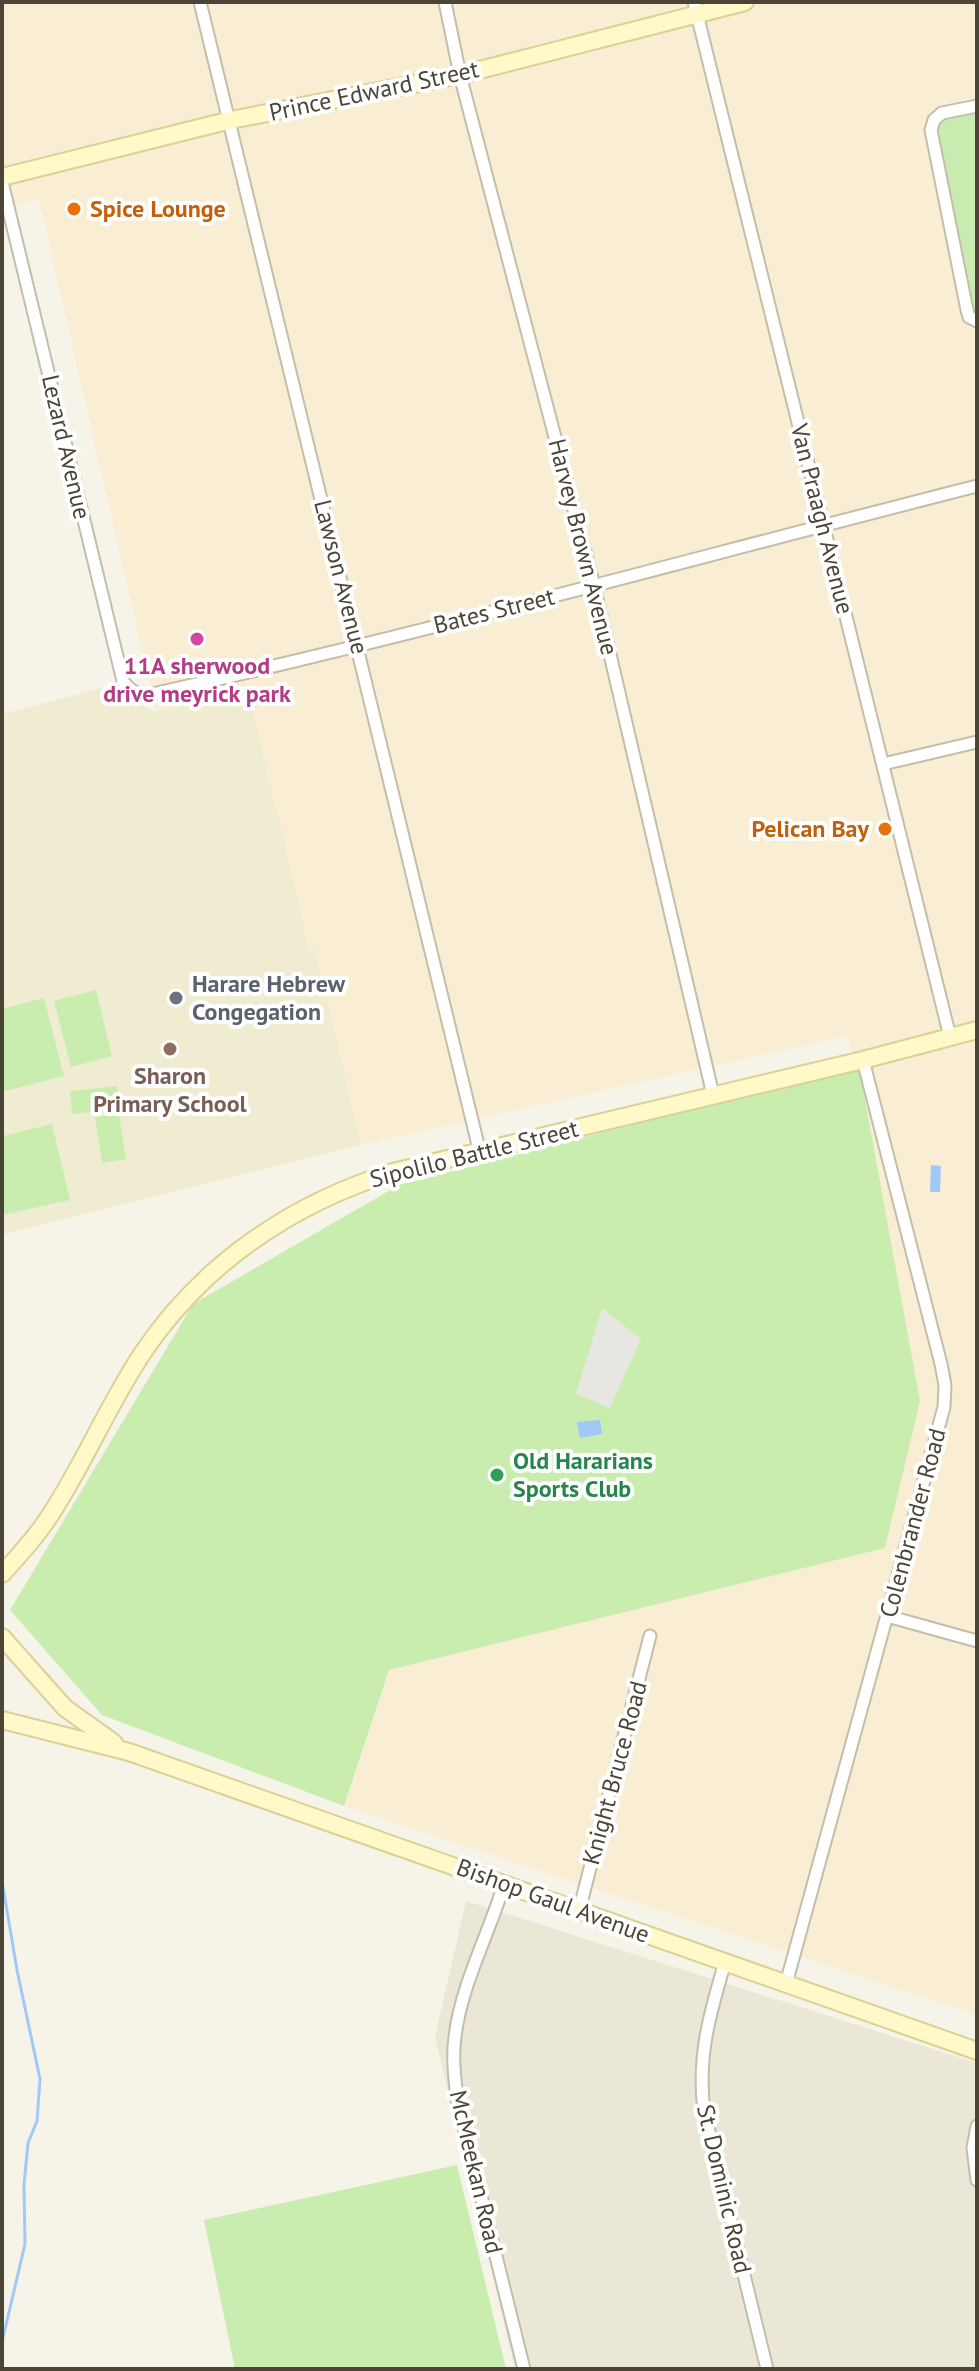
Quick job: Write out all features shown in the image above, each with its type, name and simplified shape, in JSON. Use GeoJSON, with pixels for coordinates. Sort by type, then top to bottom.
{"type":"FeatureCollection","features":[{"type":"Feature","properties":{"kind":"main road","name":"Prince Edward Street"},"geometry":{"type":"LineString","coordinates":[[2,179],[231,120],[460,75],[696,8],[745,2]]}},
{"type":"Feature","properties":{"kind":"main road","name":"Sipolilo Battle Street"},"geometry":{"type":"LineString","coordinates":[[2,1574],[45,1523],[149,1344],[190,1293],[217,1267],[316,1201],[393,1172],[977,1030]]}},
{"type":"Feature","properties":{"kind":"main road"},"geometry":{"type":"LineString","coordinates":[[2,1637],[65,1708],[129,1752]]}},
{"type":"Feature","properties":{"kind":"main road"},"geometry":{"type":"LineString","coordinates":[[2,1720],[129,1752]]}},
{"type":"Feature","properties":{"kind":"main road","name":"Bishop Gaul Avenue"},"geometry":{"type":"LineString","coordinates":[[129,1752],[977,2051]]}},
{"type":"Feature","properties":{"kind":"street","name":"Lawson Avenue"},"geometry":{"type":"LineString","coordinates":[[200,2],[480,1153]]}},
{"type":"Feature","properties":{"kind":"street","name":"Harvey Brown Avenue"},"geometry":{"type":"LineString","coordinates":[[445,2],[460,75],[594,586],[713,1095]]}},
{"type":"Feature","properties":{"kind":"street","name":"Van Praagh Avenue"},"geometry":{"type":"LineString","coordinates":[[696,8],[950,1037]]}},
{"type":"Feature","properties":{"kind":"street"},"geometry":{"type":"LineString","coordinates":[[977,106],[942,113],[934,120],[931,130],[967,310],[969,317],[977,321]]}},
{"type":"Feature","properties":{"kind":"street","name":"Lezard Avenue"},"geometry":{"type":"LineString","coordinates":[[2,179],[123,681],[129,690],[148,695]]}},
{"type":"Feature","properties":{"kind":"street","name":"Bates Street"},"geometry":{"type":"LineString","coordinates":[[148,695],[594,586],[977,486]]}},
{"type":"Feature","properties":{"kind":"street"},"geometry":{"type":"LineString","coordinates":[[883,764],[977,742]]}},
{"type":"Feature","properties":{"kind":"street","name":"Colenbrander Road"},"geometry":{"type":"LineString","coordinates":[[786,1984],[944,1407],[945,1385],[863,1060]]}},
{"type":"Feature","properties":{"kind":"street"},"geometry":{"type":"LineString","coordinates":[[887,1616],[977,1641]]}},
{"type":"Feature","properties":{"kind":"street","name":"Knight Bruce Road"},"geometry":{"type":"LineString","coordinates":[[579,1911],[650,1636]]}},
{"type":"Feature","properties":{"kind":"street","name":"McMeekan Road"},"geometry":{"type":"LineString","coordinates":[[504,1884],[460,2012],[454,2038],[454,2069],[457,2099],[524,2369]]}},
{"type":"Feature","properties":{"kind":"street","name":"St. Dominic Road"},"geometry":{"type":"LineString","coordinates":[[725,1962],[706,2033],[701,2085],[704,2111],[767,2369]]}},
{"type":"Feature","properties":{"kind":"street"},"geometry":{"type":"LineString","coordinates":[[976,2130],[973,2148],[977,2180]]}},
{"type":"Feature","properties":{"kind":"shaded area"},"geometry":{"type":"Polygon","coordinates":[[[2,2],[977,2],[977,2015],[344,1806],[389,1670],[885,1548],[859,1067],[847,1036],[361,1145],[317,950],[310,952],[248,689],[156,712],[39,200],[2,209],[2,2]]]}},
{"type":"Feature","properties":{"kind":"shaded area","name":"Sharon Primary School"},"geometry":{"type":"Polygon","coordinates":[[[102,688],[156,712],[248,689],[310,951],[316,950],[361,1145],[2,1235],[2,714],[102,688]]]}},
{"type":"Feature","properties":{"kind":"shaded area"},"geometry":{"type":"Polygon","coordinates":[[[602,1308],[641,1339],[610,1408],[576,1394],[602,1308]]]}},
{"type":"Feature","properties":{"kind":"shaded area"},"geometry":{"type":"Polygon","coordinates":[[[466,1901],[977,2063],[977,2369],[515,2369],[435,2037],[466,1901]]]}},
{"type":"Feature","properties":{"kind":"green space"},"geometry":{"type":"Polygon","coordinates":[[[977,105],[977,320],[974,321],[931,115],[977,105]]]}},
{"type":"Feature","properties":{"kind":"green space"},"geometry":{"type":"Polygon","coordinates":[[[96,990],[112,1056],[71,1067],[54,1001],[96,990]]]}},
{"type":"Feature","properties":{"kind":"green space"},"geometry":{"type":"Polygon","coordinates":[[[44,998],[64,1076],[2,1092],[2,1009],[44,998]]]}},
{"type":"Feature","properties":{"kind":"green space","name":"Old Hararians Sports Club"},"geometry":{"type":"Polygon","coordinates":[[[859,1067],[920,1401],[885,1548],[389,1670],[344,1806],[102,1715],[10,1610],[193,1304],[399,1185],[859,1067]]]}},
{"type":"Feature","properties":{"kind":"green space"},"geometry":{"type":"Polygon","coordinates":[[[117,1086],[119,1109],[72,1114],[70,1091],[117,1086]]]}},
{"type":"Feature","properties":{"kind":"green space"},"geometry":{"type":"Polygon","coordinates":[[[119,1114],[126,1159],[102,1163],[95,1117],[119,1114]]]}},
{"type":"Feature","properties":{"kind":"green space"},"geometry":{"type":"Polygon","coordinates":[[[52,1124],[70,1200],[2,1215],[2,1136],[52,1124]]]}},
{"type":"Feature","properties":{"kind":"green space"},"geometry":{"type":"Polygon","coordinates":[[[457,2165],[506,2369],[235,2369],[204,2220],[457,2165]]]}},
{"type":"Feature","properties":{"kind":"water"},"geometry":{"type":"Polygon","coordinates":[[[931,1165],[941,1166],[940,1192],[930,1192],[931,1165]]]}},
{"type":"Feature","properties":{"kind":"water"},"geometry":{"type":"Polygon","coordinates":[[[600,1420],[602,1434],[580,1438],[577,1422],[600,1420]]]}},
{"type":"Feature","properties":{"kind":"waterway"},"geometry":{"type":"LineString","coordinates":[[2,1881],[40,2079],[37,2121],[28,2143],[24,2185],[25,2244],[2,2342]]}},
{"type":"Feature","properties":{"kind":"place","name":"Spice Lounge"},"geometry":{"type":"Point","coordinates":[74,209]}},
{"type":"Feature","properties":{"kind":"place","name":"11A sherwood drive meyrick park"},"geometry":{"type":"Point","coordinates":[197,639]}},
{"type":"Feature","properties":{"kind":"place","name":"Pelican Bay"},"geometry":{"type":"Point","coordinates":[885,829]}},
{"type":"Feature","properties":{"kind":"place","name":"Harare Hebrew Congegation"},"geometry":{"type":"Point","coordinates":[176,998]}},
{"type":"Feature","properties":{"kind":"place","name":"Sharon Primary School"},"geometry":{"type":"Point","coordinates":[170,1049]}},
{"type":"Feature","properties":{"kind":"place","name":"Old Hararians Sports Club"},"geometry":{"type":"Point","coordinates":[497,1475]}}]}
